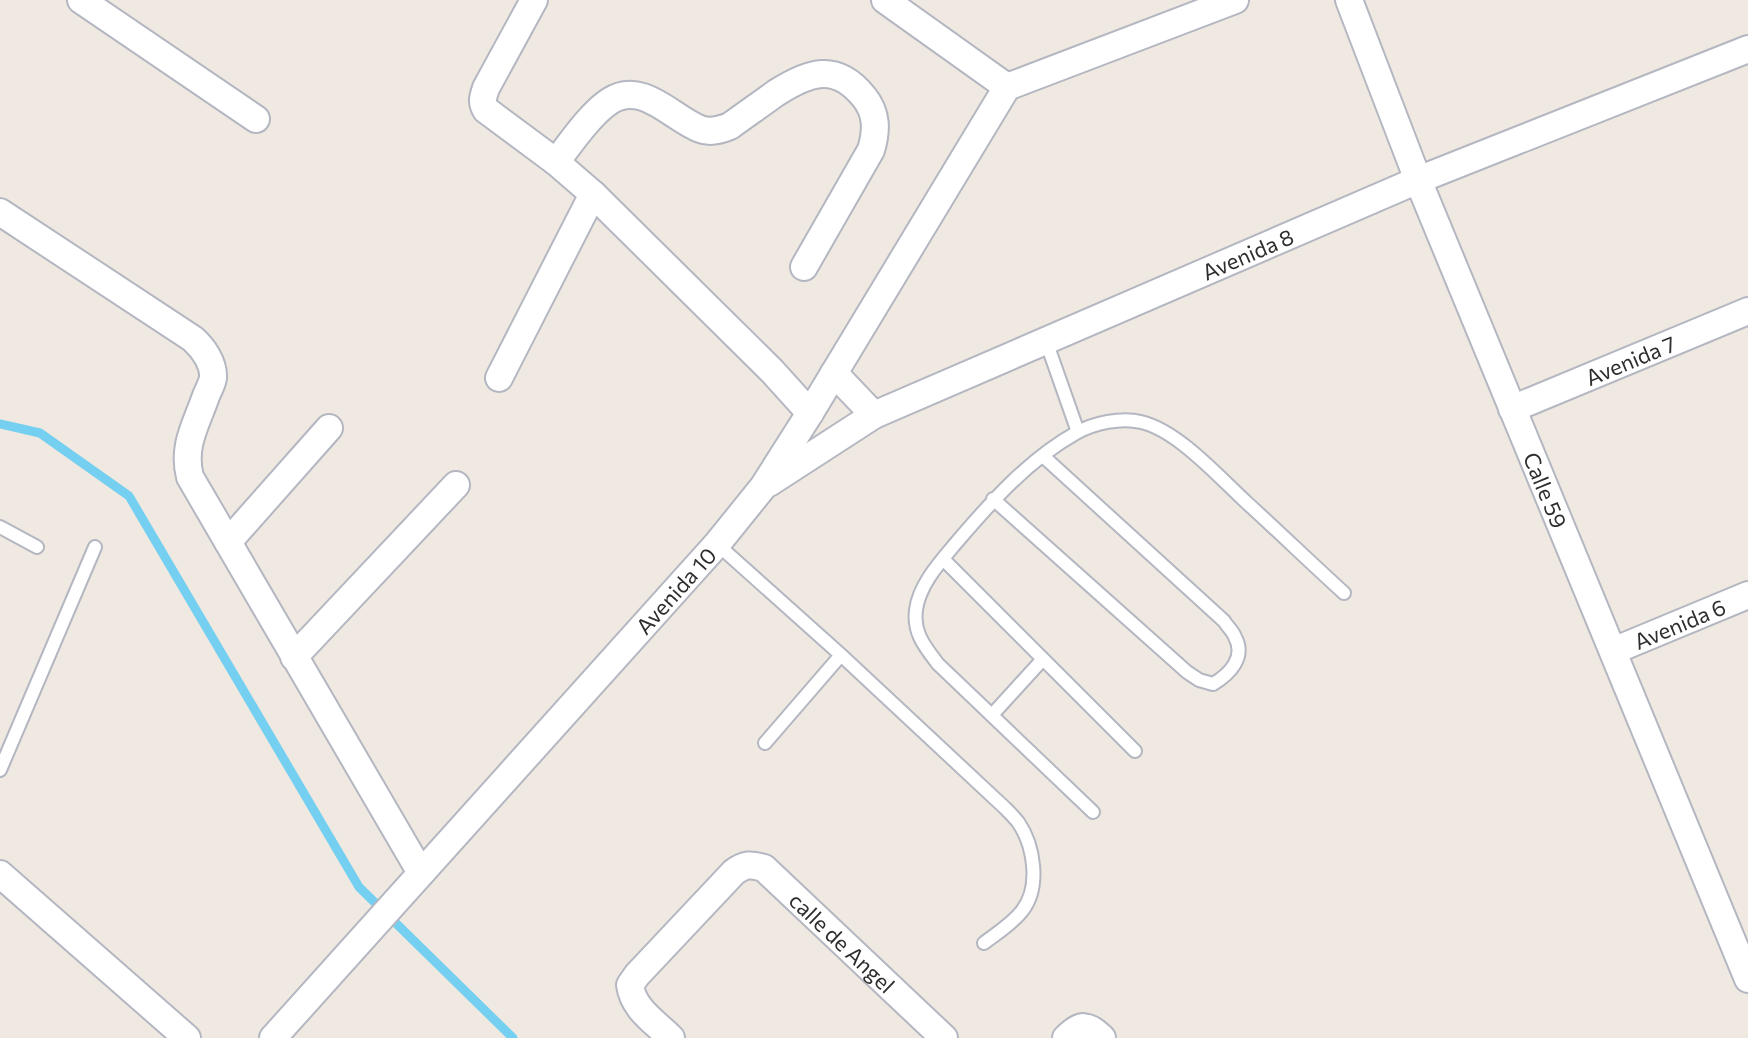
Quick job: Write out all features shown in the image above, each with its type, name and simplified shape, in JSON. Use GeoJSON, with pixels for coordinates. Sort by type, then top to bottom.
{"type":"FeatureCollection","features":[{"type":"Feature","properties":{"kind":"street"},"geometry":{"type":"LineString","coordinates":[[81,0],[256,119]]}},
{"type":"Feature","properties":{"kind":"street"},"geometry":{"type":"LineString","coordinates":[[534,0],[486,88],[483,104],[494,117],[556,162],[593,194],[772,371],[810,413]]}},
{"type":"Feature","properties":{"kind":"street"},"geometry":{"type":"LineString","coordinates":[[885,0],[1007,87],[1235,0]]}},
{"type":"Feature","properties":{"kind":"street","name":"Calle 59"},"geometry":{"type":"LineString","coordinates":[[1349,0],[1418,180],[1748,979]]}},
{"type":"Feature","properties":{"kind":"street","name":"Avenida 8"},"geometry":{"type":"LineString","coordinates":[[763,487],[874,415],[1418,180],[1748,49]]}},
{"type":"Feature","properties":{"kind":"street"},"geometry":{"type":"LineString","coordinates":[[556,162],[600,110],[611,100],[624,95],[655,102],[701,129],[720,130],[795,81],[812,74],[837,76],[860,92],[870,104],[876,123],[875,136],[871,150],[804,267]]}},
{"type":"Feature","properties":{"kind":"street","name":"Avenida 10"},"geometry":{"type":"LineString","coordinates":[[273,1038],[717,544],[763,487],[1007,87]]}},
{"type":"Feature","properties":{"kind":"street"},"geometry":{"type":"LineString","coordinates":[[499,378],[593,194]]}},
{"type":"Feature","properties":{"kind":"street"},"geometry":{"type":"LineString","coordinates":[[0,212],[193,339],[203,349],[213,378],[187,448],[186,462],[190,477],[421,873]]}},
{"type":"Feature","properties":{"kind":"street","name":"Avenida 7"},"geometry":{"type":"LineString","coordinates":[[1512,409],[1748,311]]}},
{"type":"Feature","properties":{"kind":"street"},"geometry":{"type":"LineString","coordinates":[[834,373],[874,415]]}},
{"type":"Feature","properties":{"kind":"street"},"geometry":{"type":"LineString","coordinates":[[228,542],[329,428]]}},
{"type":"Feature","properties":{"kind":"street"},"geometry":{"type":"LineString","coordinates":[[294,657],[456,485]]}},
{"type":"Feature","properties":{"kind":"street","name":"Avenida 6"},"geometry":{"type":"LineString","coordinates":[[1613,651],[1748,595]]}},
{"type":"Feature","properties":{"kind":"street","name":"calle de Angel"},"geometry":{"type":"LineString","coordinates":[[671,1038],[638,1006],[631,996],[630,985],[743,865],[764,868],[944,1038]]}},
{"type":"Feature","properties":{"kind":"street"},"geometry":{"type":"LineString","coordinates":[[0,874],[187,1038]]}},
{"type":"Feature","properties":{"kind":"street"},"geometry":{"type":"LineString","coordinates":[[1066,1038],[1084,1026],[1093,1029],[1102,1038]]}},
{"type":"Feature","properties":{"kind":"lane"},"geometry":{"type":"LineString","coordinates":[[1046,341],[1078,432]]}},
{"type":"Feature","properties":{"kind":"lane"},"geometry":{"type":"LineString","coordinates":[[1093,812],[938,664],[920,641],[915,624],[916,607],[924,586],[993,499],[1043,456],[1078,432],[1121,420],[1140,421],[1173,437],[1196,455],[1344,593]]}},
{"type":"Feature","properties":{"kind":"lane"},"geometry":{"type":"LineString","coordinates":[[993,499],[1187,672],[1213,684],[1225,677],[1236,663],[1240,651],[1236,637],[1224,621],[1043,456]]}},
{"type":"Feature","properties":{"kind":"lane"},"geometry":{"type":"LineString","coordinates":[[0,527],[37,547]]}},
{"type":"Feature","properties":{"kind":"lane"},"geometry":{"type":"LineString","coordinates":[[717,544],[841,655],[1018,823],[1029,845],[1032,864],[1033,884],[1029,901],[1021,913],[984,943]]}},
{"type":"Feature","properties":{"kind":"lane"},"geometry":{"type":"LineString","coordinates":[[0,770],[95,547]]}},
{"type":"Feature","properties":{"kind":"lane"},"geometry":{"type":"LineString","coordinates":[[943,559],[1135,751]]}},
{"type":"Feature","properties":{"kind":"lane"},"geometry":{"type":"LineString","coordinates":[[765,743],[841,655]]}},
{"type":"Feature","properties":{"kind":"lane"},"geometry":{"type":"LineString","coordinates":[[992,715],[1043,659]]}},
{"type":"Feature","properties":{"kind":"waterway"},"geometry":{"type":"LineString","coordinates":[[0,424],[40,433],[129,496],[359,887],[513,1038]]}}]}
